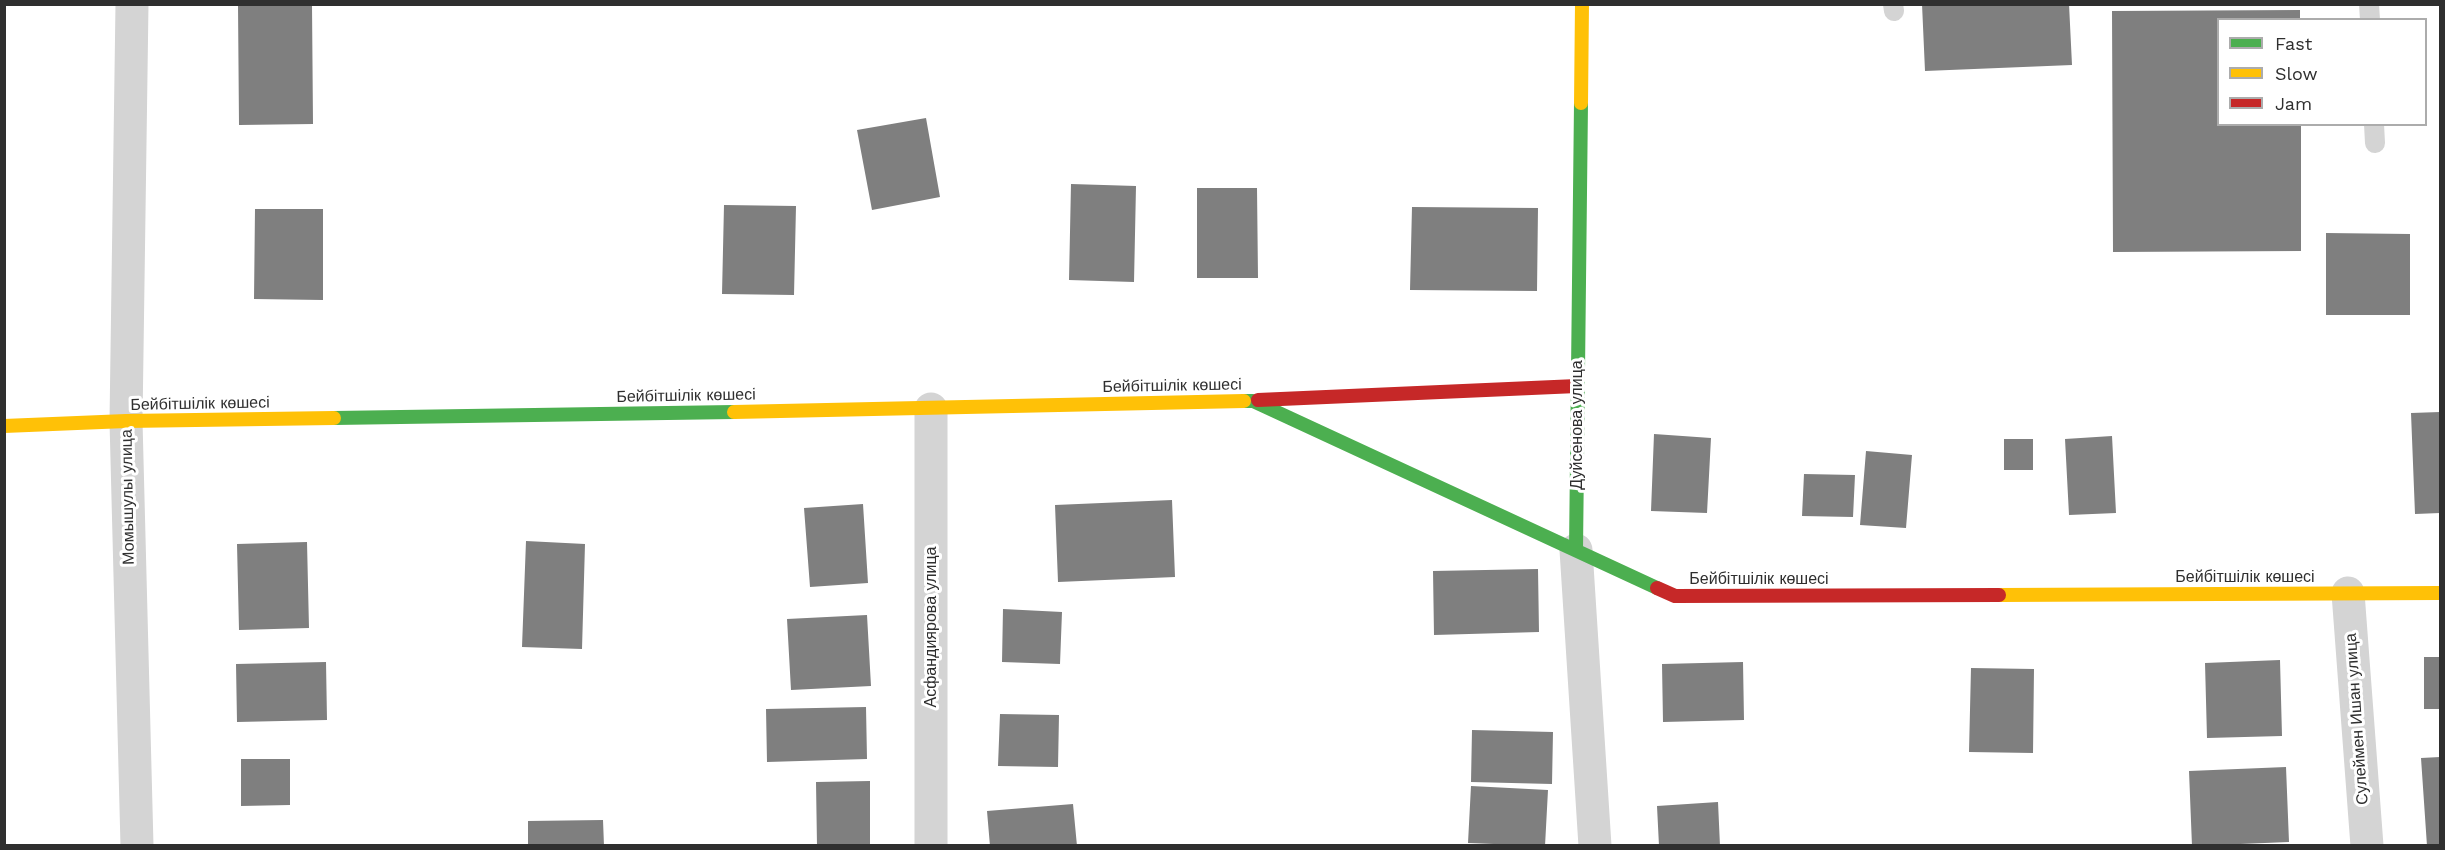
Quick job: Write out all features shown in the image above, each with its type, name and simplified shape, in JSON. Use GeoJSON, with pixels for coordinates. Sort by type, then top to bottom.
{"type":"FeatureCollection","features":[{"type":"Feature","properties":{"kind":"street","name":"Момышулы улица"},"geometry":{"type":"LineString","coordinates":[[132,4],[126,421],[137,846]]}},
{"type":"Feature","properties":{"kind":"street","name":"Дуйсенова улица"},"geometry":{"type":"LineString","coordinates":[[1582,4],[1576,550],[1595,846]]}},
{"type":"Feature","properties":{"kind":"street"},"geometry":{"type":"LineString","coordinates":[[1253,401],[1577,387]]}},
{"type":"Feature","properties":{"kind":"street","name":"Бейбітшілік көшесі"},"geometry":{"type":"LineString","coordinates":[[4,426],[126,421],[931,409],[1253,401],[1675,596],[2440,593]]}},
{"type":"Feature","properties":{"kind":"street","name":"Асфандиярова улица"},"geometry":{"type":"LineString","coordinates":[[931,409],[931,846]]}},
{"type":"Feature","properties":{"kind":"street","name":"Сулеймен Ишан улица"},"geometry":{"type":"LineString","coordinates":[[2348,593],[2367,846]]}},
{"type":"Feature","properties":{"kind":"building"},"geometry":{"type":"Polygon","coordinates":[[[1922,4],[2069,4],[2072,65],[1925,71],[1922,4]]]}},
{"type":"Feature","properties":{"kind":"building"},"geometry":{"type":"Polygon","coordinates":[[[238,5],[312,5],[313,124],[239,125],[238,5]]]}},
{"type":"Feature","properties":{"kind":"building"},"geometry":{"type":"Polygon","coordinates":[[[2300,10],[2300,18],[2217,18],[2217,126],[2301,126],[2301,251],[2113,252],[2112,11],[2300,10]]]}},
{"type":"Feature","properties":{"kind":"building"},"geometry":{"type":"Polygon","coordinates":[[[926,118],[940,197],[872,210],[857,130],[926,118]]]}},
{"type":"Feature","properties":{"kind":"building"},"geometry":{"type":"Polygon","coordinates":[[[1071,184],[1136,186],[1134,282],[1069,280],[1071,184]]]}},
{"type":"Feature","properties":{"kind":"building"},"geometry":{"type":"Polygon","coordinates":[[[1197,188],[1257,188],[1258,278],[1197,278],[1197,188]]]}},
{"type":"Feature","properties":{"kind":"building"},"geometry":{"type":"Polygon","coordinates":[[[724,205],[796,206],[794,295],[722,294],[724,205]]]}},
{"type":"Feature","properties":{"kind":"building"},"geometry":{"type":"Polygon","coordinates":[[[1412,207],[1538,208],[1537,291],[1410,290],[1412,207]]]}},
{"type":"Feature","properties":{"kind":"building"},"geometry":{"type":"Polygon","coordinates":[[[255,209],[323,209],[323,300],[254,299],[255,209]]]}},
{"type":"Feature","properties":{"kind":"building"},"geometry":{"type":"Polygon","coordinates":[[[2326,233],[2410,234],[2410,315],[2326,315],[2326,233]]]}},
{"type":"Feature","properties":{"kind":"building"},"geometry":{"type":"Polygon","coordinates":[[[2440,412],[2440,513],[2415,514],[2411,413],[2440,412]]]}},
{"type":"Feature","properties":{"kind":"building"},"geometry":{"type":"Polygon","coordinates":[[[1654,434],[1711,438],[1707,513],[1651,511],[1654,434]]]}},
{"type":"Feature","properties":{"kind":"building"},"geometry":{"type":"Polygon","coordinates":[[[2112,436],[2116,513],[2069,515],[2065,439],[2112,436]]]}},
{"type":"Feature","properties":{"kind":"building"},"geometry":{"type":"Polygon","coordinates":[[[2004,439],[2033,439],[2033,470],[2004,470],[2004,439]]]}},
{"type":"Feature","properties":{"kind":"building"},"geometry":{"type":"Polygon","coordinates":[[[1866,451],[1912,455],[1906,528],[1860,525],[1866,451]]]}},
{"type":"Feature","properties":{"kind":"building"},"geometry":{"type":"Polygon","coordinates":[[[1804,474],[1855,475],[1853,517],[1802,516],[1804,474]]]}},
{"type":"Feature","properties":{"kind":"building"},"geometry":{"type":"Polygon","coordinates":[[[1172,500],[1175,577],[1058,582],[1055,505],[1172,500]]]}},
{"type":"Feature","properties":{"kind":"building"},"geometry":{"type":"Polygon","coordinates":[[[863,504],[868,583],[810,587],[804,508],[863,504]]]}},
{"type":"Feature","properties":{"kind":"building"},"geometry":{"type":"Polygon","coordinates":[[[526,541],[585,544],[582,649],[522,647],[526,541]]]}},
{"type":"Feature","properties":{"kind":"building"},"geometry":{"type":"Polygon","coordinates":[[[307,542],[309,628],[239,630],[237,544],[307,542]]]}},
{"type":"Feature","properties":{"kind":"building"},"geometry":{"type":"Polygon","coordinates":[[[1538,569],[1539,632],[1434,635],[1433,571],[1538,569]]]}},
{"type":"Feature","properties":{"kind":"building"},"geometry":{"type":"Polygon","coordinates":[[[1003,609],[1062,612],[1060,664],[1002,662],[1003,609]]]}},
{"type":"Feature","properties":{"kind":"building"},"geometry":{"type":"Polygon","coordinates":[[[867,615],[871,686],[791,690],[787,619],[867,615]]]}},
{"type":"Feature","properties":{"kind":"building"},"geometry":{"type":"Polygon","coordinates":[[[2424,657],[2440,657],[2440,709],[2424,709],[2424,657]]]}},
{"type":"Feature","properties":{"kind":"building"},"geometry":{"type":"Polygon","coordinates":[[[2280,660],[2282,736],[2207,738],[2205,663],[2280,660]]]}},
{"type":"Feature","properties":{"kind":"building"},"geometry":{"type":"Polygon","coordinates":[[[326,662],[327,720],[237,722],[236,664],[326,662]]]}},
{"type":"Feature","properties":{"kind":"building"},"geometry":{"type":"Polygon","coordinates":[[[1743,662],[1744,720],[1663,722],[1662,664],[1743,662]]]}},
{"type":"Feature","properties":{"kind":"building"},"geometry":{"type":"Polygon","coordinates":[[[1971,668],[2034,669],[2033,753],[1969,752],[1971,668]]]}},
{"type":"Feature","properties":{"kind":"building"},"geometry":{"type":"Polygon","coordinates":[[[866,707],[867,759],[767,762],[766,709],[866,707]]]}},
{"type":"Feature","properties":{"kind":"building"},"geometry":{"type":"Polygon","coordinates":[[[1000,714],[1059,715],[1058,767],[998,766],[1000,714]]]}},
{"type":"Feature","properties":{"kind":"building"},"geometry":{"type":"Polygon","coordinates":[[[1472,730],[1553,732],[1552,784],[1471,782],[1472,730]]]}},
{"type":"Feature","properties":{"kind":"building"},"geometry":{"type":"Polygon","coordinates":[[[2440,757],[2440,846],[2427,846],[2421,758],[2440,757]]]}},
{"type":"Feature","properties":{"kind":"building"},"geometry":{"type":"Polygon","coordinates":[[[241,759],[290,759],[290,805],[241,806],[241,759]]]}},
{"type":"Feature","properties":{"kind":"building"},"geometry":{"type":"Polygon","coordinates":[[[2286,767],[2289,842],[2192,846],[2189,771],[2286,767]]]}},
{"type":"Feature","properties":{"kind":"building"},"geometry":{"type":"Polygon","coordinates":[[[870,781],[870,846],[817,846],[816,782],[870,781]]]}},
{"type":"Feature","properties":{"kind":"building"},"geometry":{"type":"Polygon","coordinates":[[[1471,786],[1548,790],[1545,846],[1468,843],[1471,786]]]}},
{"type":"Feature","properties":{"kind":"building"},"geometry":{"type":"Polygon","coordinates":[[[1718,802],[1720,846],[1659,846],[1657,806],[1718,802]]]}},
{"type":"Feature","properties":{"kind":"building"},"geometry":{"type":"Polygon","coordinates":[[[1073,804],[1077,846],[990,846],[987,811],[1073,804]]]}},
{"type":"Feature","properties":{"kind":"building"},"geometry":{"type":"Polygon","coordinates":[[[603,820],[604,846],[528,846],[528,821],[603,820]]]}},
{"type":"Feature","properties":{"kind":"traffic: fast"},"geometry":{"type":"LineString","coordinates":[[1576,550],[1581,103]]}},
{"type":"Feature","properties":{"kind":"traffic: fast"},"geometry":{"type":"LineString","coordinates":[[1244,401],[1253,401],[1657,588]]}},
{"type":"Feature","properties":{"kind":"traffic: fast"},"geometry":{"type":"LineString","coordinates":[[334,418],[734,412]]}},
{"type":"Feature","properties":{"kind":"traffic: slow"},"geometry":{"type":"LineString","coordinates":[[1581,103],[1582,4]]}},
{"type":"Feature","properties":{"kind":"traffic: slow"},"geometry":{"type":"LineString","coordinates":[[734,412],[1244,401]]}},
{"type":"Feature","properties":{"kind":"traffic: slow"},"geometry":{"type":"LineString","coordinates":[[4,426],[126,421],[334,418]]}},
{"type":"Feature","properties":{"kind":"traffic: slow"},"geometry":{"type":"LineString","coordinates":[[1999,595],[2440,593]]}},
{"type":"Feature","properties":{"kind":"traffic: jam"},"geometry":{"type":"LineString","coordinates":[[1258,400],[1577,386]]}},
{"type":"Feature","properties":{"kind":"traffic: jam"},"geometry":{"type":"LineString","coordinates":[[1657,588],[1675,596],[1999,595]]}}]}
